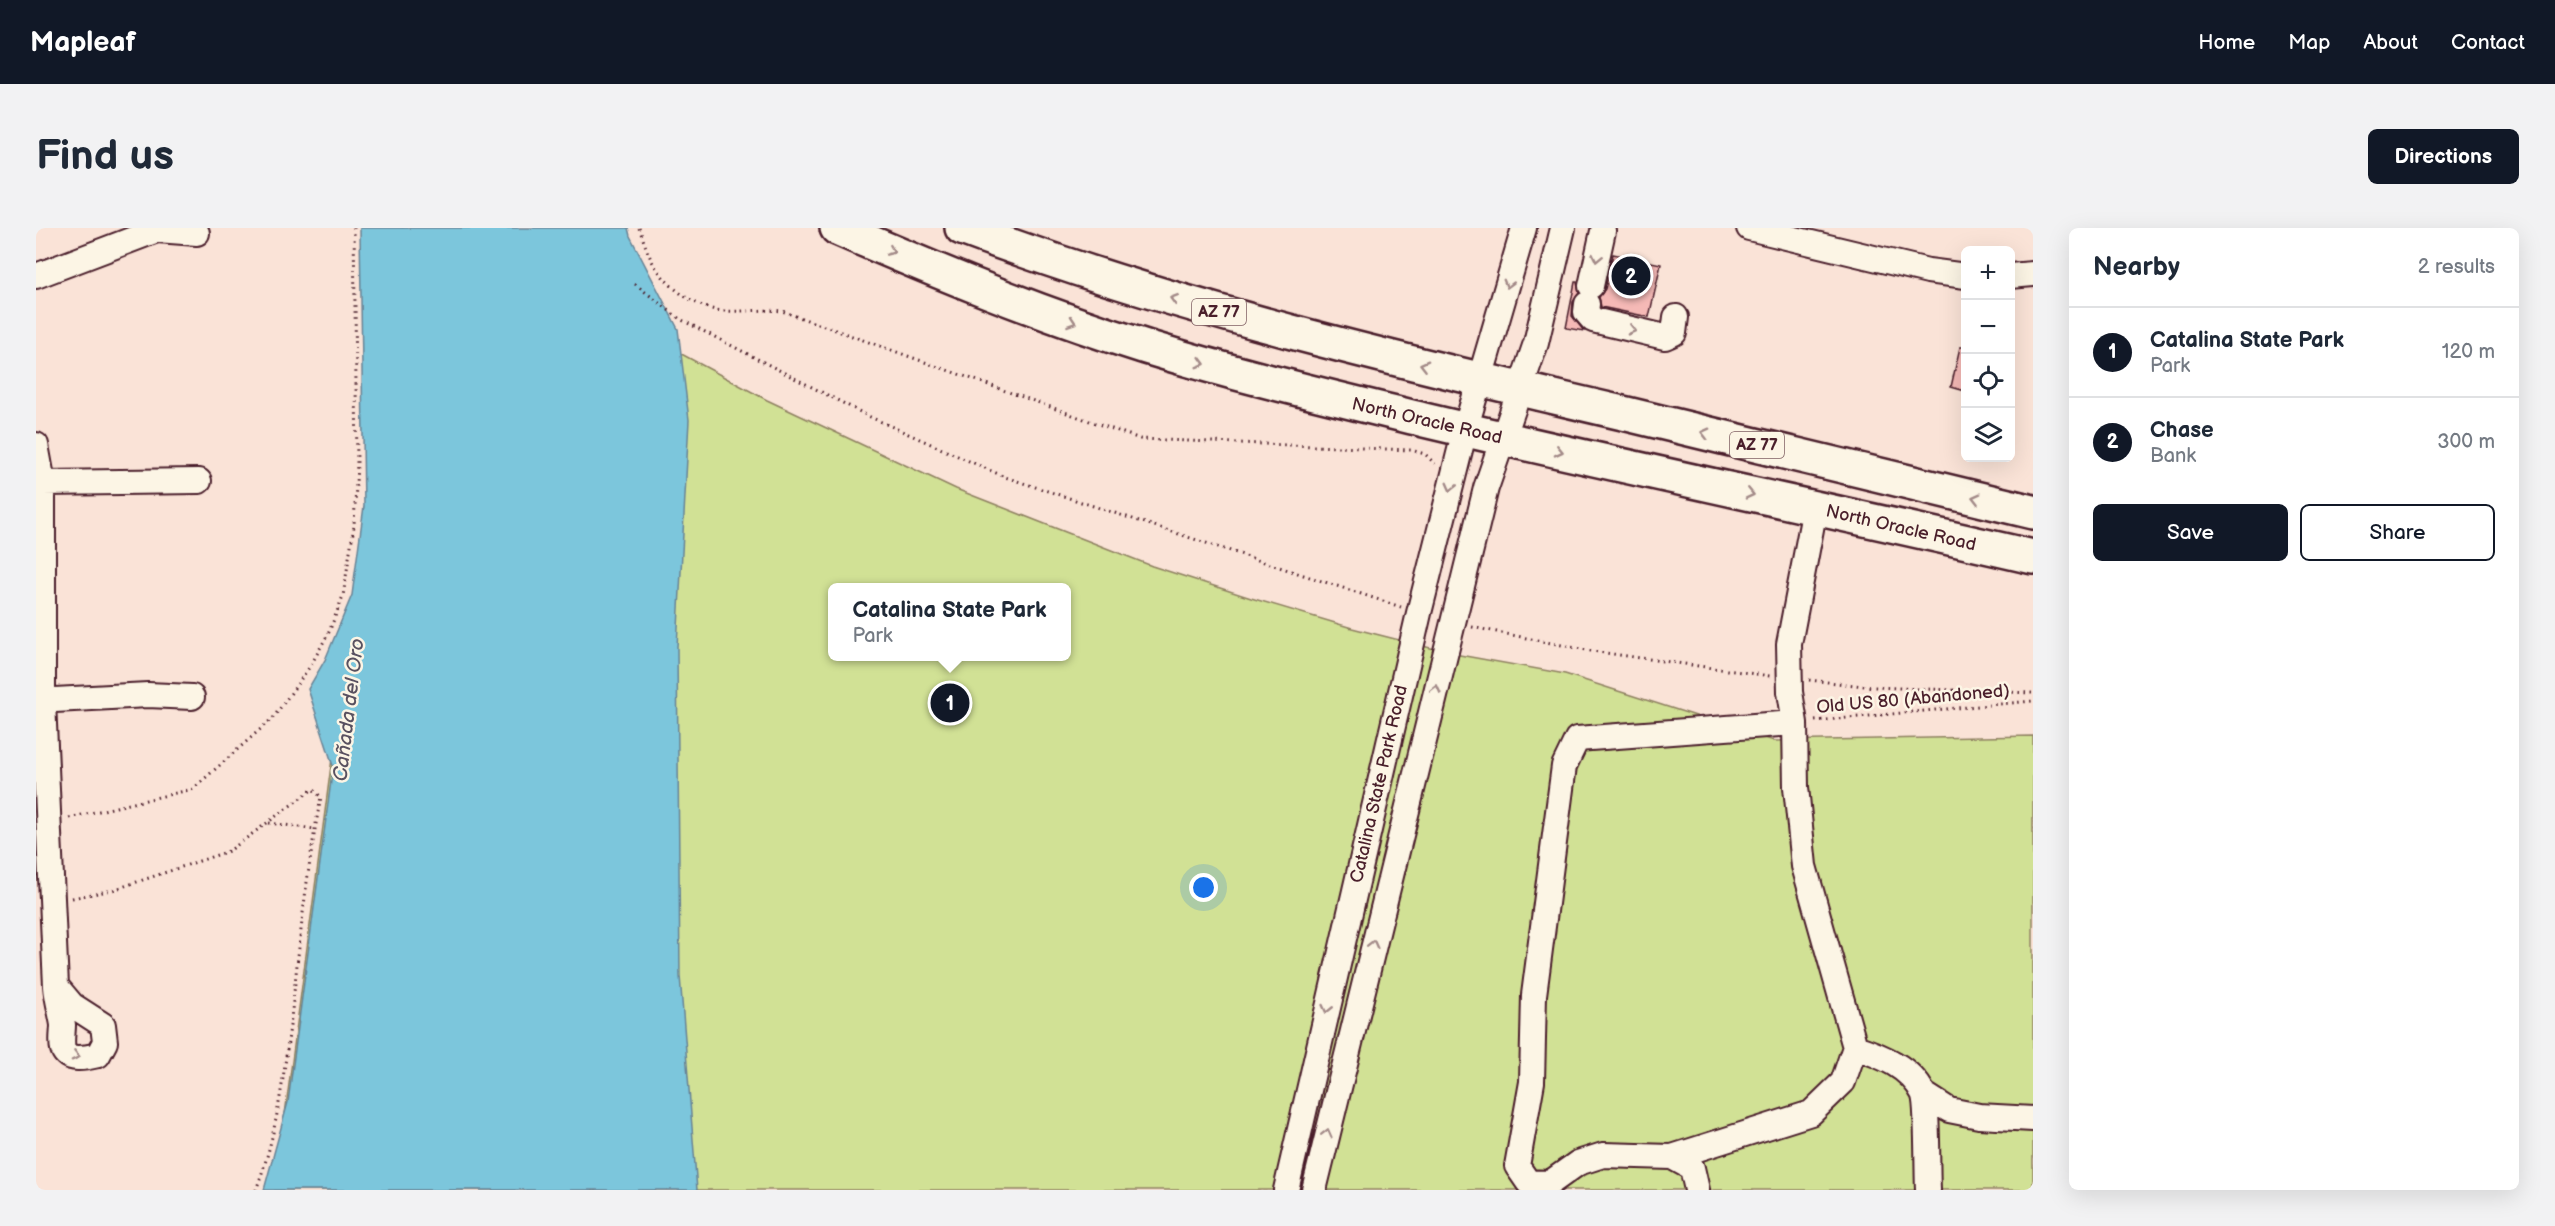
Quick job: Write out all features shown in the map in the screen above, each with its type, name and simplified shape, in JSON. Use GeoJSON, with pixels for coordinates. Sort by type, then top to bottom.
{"type":"FeatureCollection","features":[{"type":"Feature","properties":{"kind":"highway","name":"North Oracle Road"},"geometry":{"type":"LineString","coordinates":[[837,228],[1013,300],[1145,347],[1287,387],[1502,439],[2033,557]]}},
{"type":"Feature","properties":{"kind":"highway","name":"AZ 77"},"geometry":{"type":"LineString","coordinates":[[962,228],[1142,290],[1520,389],[2033,512]]}},
{"type":"Feature","properties":{"kind":"street","name":"Catalina State Park Road"},"geometry":{"type":"LineString","coordinates":[[1286,1190],[1419,614],[1465,430],[1524,228]]}},
{"type":"Feature","properties":{"kind":"street","name":"Catalina State Park Road"},"geometry":{"type":"LineString","coordinates":[[1314,1190],[1486,488],[1536,343],[1563,228]]}},
{"type":"Feature","properties":{"kind":"street"},"geometry":{"type":"LineString","coordinates":[[1749,228],[1928,271],[1961,275]]}},
{"type":"Feature","properties":{"kind":"street"},"geometry":{"type":"LineString","coordinates":[[36,276],[157,230],[196,233]]}},
{"type":"Feature","properties":{"kind":"street"},"geometry":{"type":"LineString","coordinates":[[1603,231],[1586,312],[1593,320],[1665,337],[1674,333],[1676,317]]}},
{"type":"Feature","properties":{"kind":"street"},"geometry":{"type":"LineString","coordinates":[[2015,276],[2033,274]]}},
{"type":"Feature","properties":{"kind":"street"},"geometry":{"type":"LineString","coordinates":[[36,445],[43,483],[39,701],[48,818],[50,898],[56,986]]}},
{"type":"Feature","properties":{"kind":"street"},"geometry":{"type":"LineString","coordinates":[[43,483],[199,481]]}},
{"type":"Feature","properties":{"kind":"street"},"geometry":{"type":"LineString","coordinates":[[1795,723],[1577,739],[1564,766],[1534,996],[1532,1082],[1517,1166],[1527,1186],[1550,1183],[1578,1163],[1603,1155],[1672,1157],[1811,1113],[1843,1082],[1856,1047],[1804,866],[1796,787],[1795,723],[1789,678],[1789,644],[1815,508]]}},
{"type":"Feature","properties":{"kind":"street"},"geometry":{"type":"LineString","coordinates":[[1411,649],[1444,657]]}},
{"type":"Feature","properties":{"kind":"street"},"geometry":{"type":"LineString","coordinates":[[39,701],[148,695],[192,697]]}},
{"type":"Feature","properties":{"kind":"street"},"geometry":{"type":"LineString","coordinates":[[1856,1047],[1905,1070],[1924,1094],[1949,1110],[1978,1116],[2033,1119]]}},
{"type":"Feature","properties":{"kind":"street"},"geometry":{"type":"LineString","coordinates":[[1924,1094],[1928,1190]]}},
{"type":"Feature","properties":{"kind":"street"},"geometry":{"type":"LineString","coordinates":[[1672,1157],[1692,1168],[1696,1190]]}},
{"type":"Feature","properties":{"kind":"path"},"geometry":{"type":"LineString","coordinates":[[48,818],[66,818],[193,789],[273,718],[311,664],[329,632],[343,596],[354,526],[357,463],[354,228]]}},
{"type":"Feature","properties":{"kind":"path"},"geometry":{"type":"LineString","coordinates":[[639,228],[652,261],[677,290],[700,306],[726,311],[761,309],[782,311],[1140,439],[1411,450],[1425,454],[1436,466],[1456,471]]}},
{"type":"Feature","properties":{"kind":"path"},"geometry":{"type":"LineString","coordinates":[[634,284],[691,325],[868,416],[1005,477],[1419,614]]}},
{"type":"Feature","properties":{"kind":"path"},"geometry":{"type":"LineString","coordinates":[[1452,623],[1591,651],[1743,674],[1873,687],[2033,693]]}},
{"type":"Feature","properties":{"kind":"path","name":"Old US 80 (Abandoned)"},"geometry":{"type":"LineString","coordinates":[[1795,723],[2033,701]]}},
{"type":"Feature","properties":{"kind":"path"},"geometry":{"type":"LineString","coordinates":[[50,898],[70,898],[113,890],[229,851],[312,789],[321,797],[282,1093],[268,1159],[256,1190]]}},
{"type":"Feature","properties":{"kind":"path"},"geometry":{"type":"LineString","coordinates":[[267,823],[315,829]]}},
{"type":"Feature","properties":{"kind":"green space"},"geometry":{"type":"Polygon","coordinates":[[[402,228],[674,350],[767,400],[956,489],[1152,566],[1251,598],[1352,628],[1454,654],[1565,674],[1774,741],[2033,736],[2033,1190],[275,1190],[402,228]]]}},
{"type":"Feature","properties":{"kind":"water","name":"Cañada del Oro"},"geometry":{"type":"Polygon","coordinates":[[[360,228],[628,228],[678,329],[689,420],[677,647],[680,976],[697,1190],[264,1190],[288,1102],[333,766],[308,689],[325,660],[352,595],[364,506],[360,228]]]}},
{"type":"Feature","properties":{"kind":"building"},"geometry":{"type":"Polygon","coordinates":[[[1613,254],[1661,264],[1649,317],[1601,307],[1599,297],[1605,289],[1613,254]]]}},
{"type":"Feature","properties":{"kind":"building"},"geometry":{"type":"Polygon","coordinates":[[[1575,282],[1577,282],[1579,293],[1573,302],[1572,316],[1584,331],[1566,328],[1575,282]]]}},
{"type":"Feature","properties":{"kind":"building"},"geometry":{"type":"Polygon","coordinates":[[[1960,347],[1961,347],[1961,390],[1951,387],[1960,347]]]}},
{"type":"Feature","properties":{"kind":"place","name":"Chase"},"geometry":{"type":"Point","coordinates":[1631,276]}},
{"type":"Feature","properties":{"kind":"place","name":"Catalina State Park"},"geometry":{"type":"Point","coordinates":[950,703]}}]}
